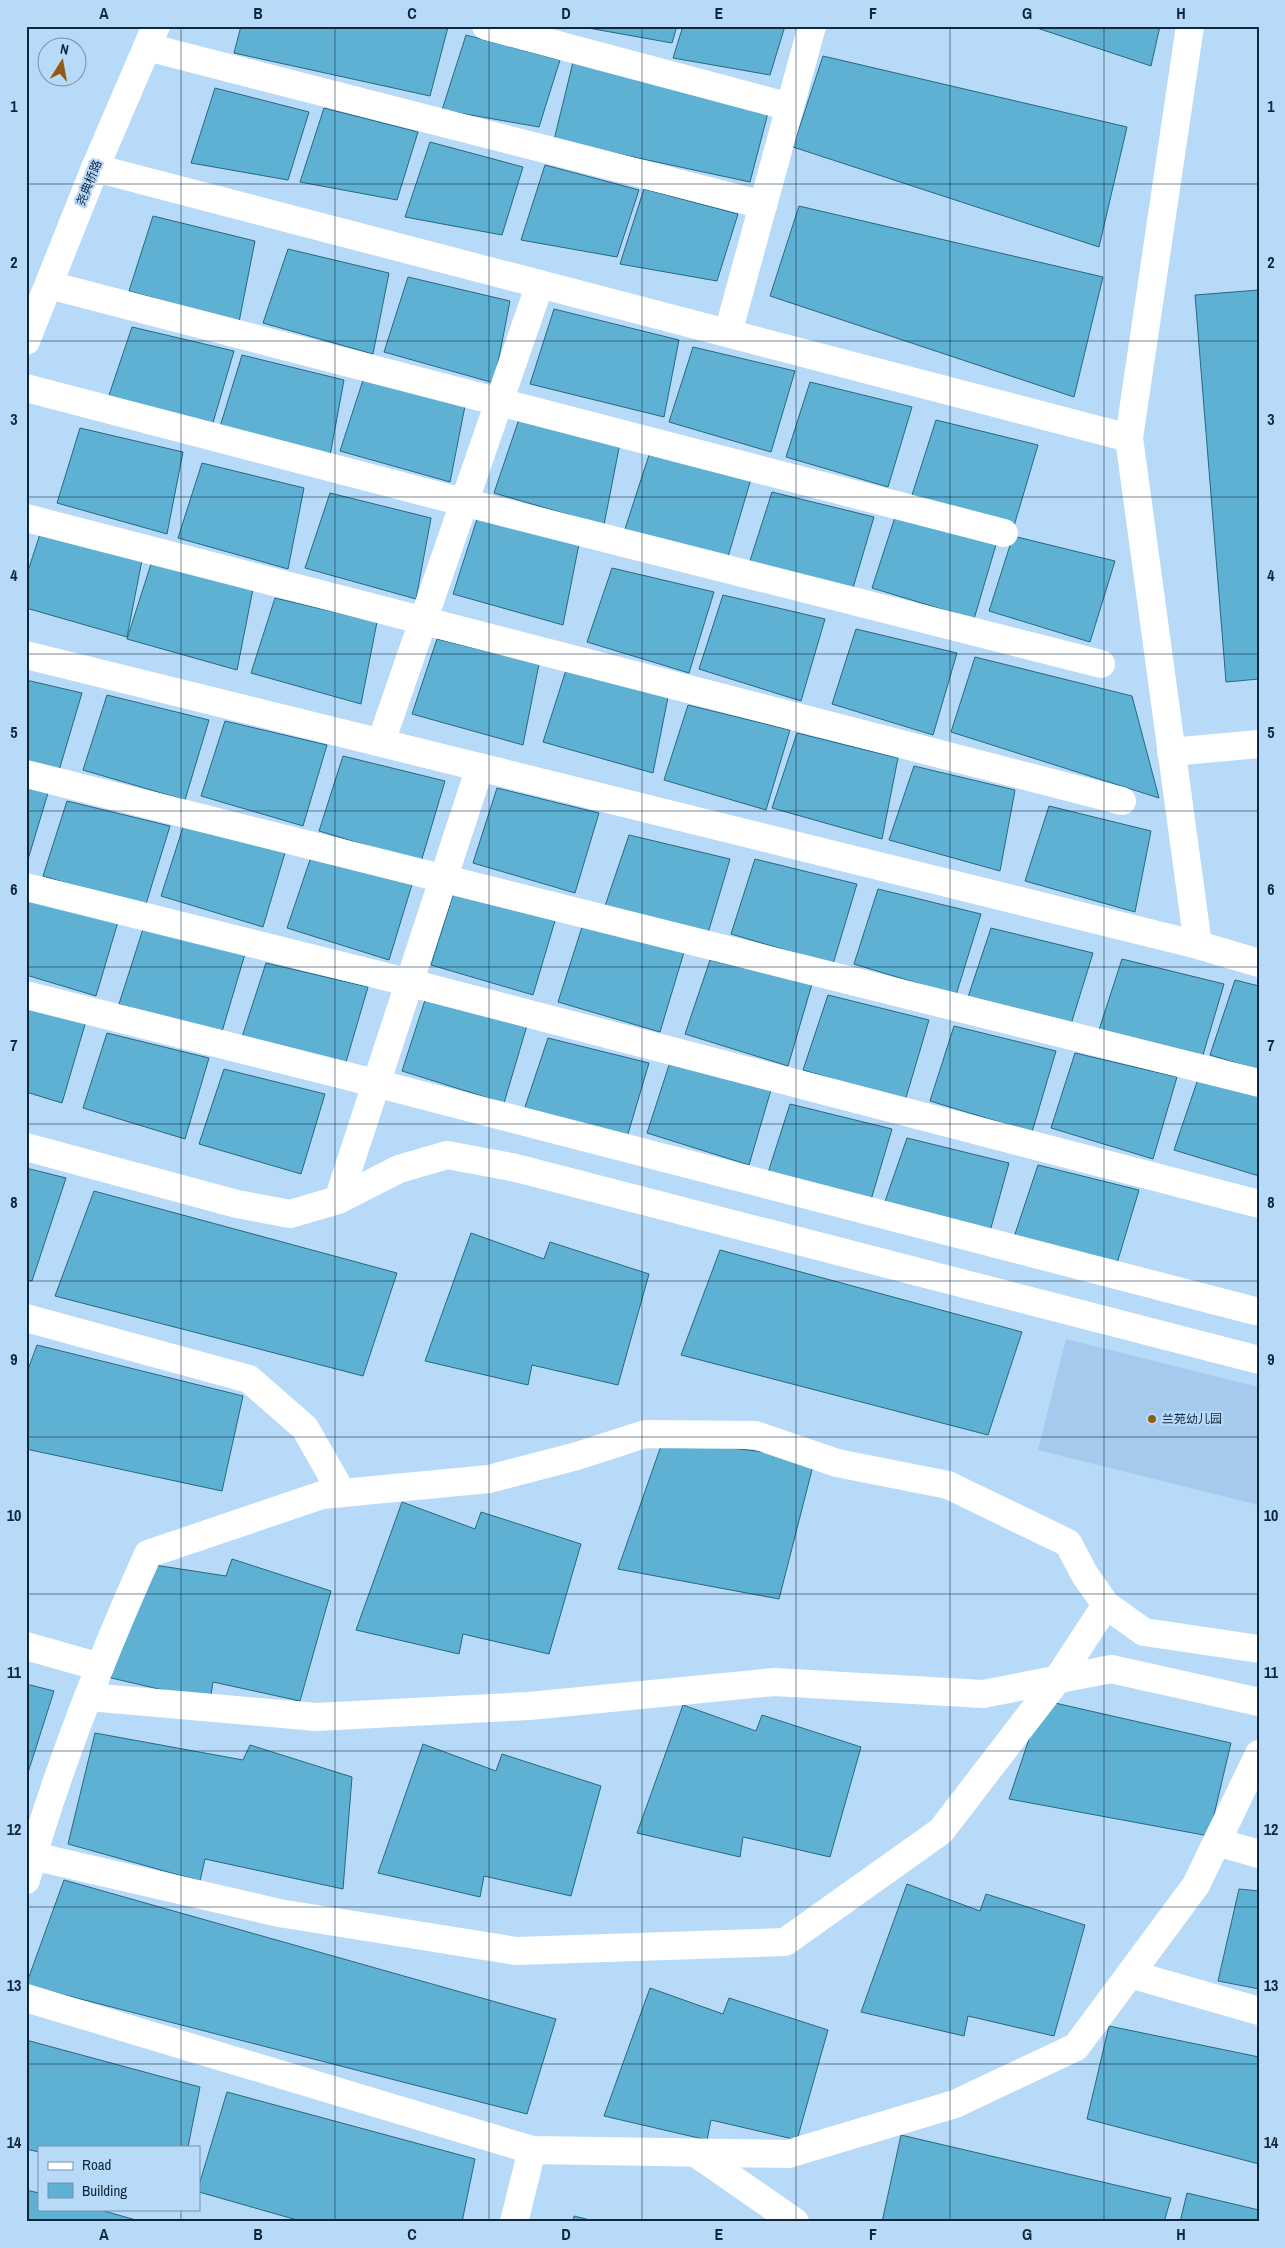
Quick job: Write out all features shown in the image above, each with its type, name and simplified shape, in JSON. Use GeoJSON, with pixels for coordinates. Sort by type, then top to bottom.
{"type":"FeatureCollection","features":[{"type":"Feature","properties":{"kind":"street"},"geometry":{"type":"LineString","coordinates":[[486,26],[790,107]]}},
{"type":"Feature","properties":{"kind":"street"},"geometry":{"type":"LineString","coordinates":[[728,333],[812,26]]}},
{"type":"Feature","properties":{"kind":"street"},"geometry":{"type":"LineString","coordinates":[[1190,26],[1128,438],[1198,944]]}},
{"type":"Feature","properties":{"kind":"street"},"geometry":{"type":"LineString","coordinates":[[152,37],[763,205]]}},
{"type":"Feature","properties":{"kind":"street","name":"尧典桥路"},"geometry":{"type":"LineString","coordinates":[[26,341],[95,168],[152,37]]}},
{"type":"Feature","properties":{"kind":"street"},"geometry":{"type":"LineString","coordinates":[[95,168],[1128,438]]}},
{"type":"Feature","properties":{"kind":"street"},"geometry":{"type":"LineString","coordinates":[[381,742],[540,284]]}},
{"type":"Feature","properties":{"kind":"street"},"geometry":{"type":"LineString","coordinates":[[49,285],[1004,533]]}},
{"type":"Feature","properties":{"kind":"street"},"geometry":{"type":"LineString","coordinates":[[26,388],[1101,664]]}},
{"type":"Feature","properties":{"kind":"street"},"geometry":{"type":"LineString","coordinates":[[26,518],[1122,801]]}},
{"type":"Feature","properties":{"kind":"street"},"geometry":{"type":"LineString","coordinates":[[26,655],[1198,944],[1259,963]]}},
{"type":"Feature","properties":{"kind":"street"},"geometry":{"type":"LineString","coordinates":[[1171,752],[1259,744]]}},
{"type":"Feature","properties":{"kind":"street"},"geometry":{"type":"LineString","coordinates":[[338,1200],[480,767]]}},
{"type":"Feature","properties":{"kind":"street"},"geometry":{"type":"LineString","coordinates":[[26,774],[1259,1083]]}},
{"type":"Feature","properties":{"kind":"street"},"geometry":{"type":"LineString","coordinates":[[26,887],[409,983],[1259,1204]]}},
{"type":"Feature","properties":{"kind":"street"},"geometry":{"type":"LineString","coordinates":[[26,995],[376,1083],[1255,1311]]}},
{"type":"Feature","properties":{"kind":"street"},"geometry":{"type":"LineString","coordinates":[[26,1147],[237,1204],[290,1214],[338,1200],[399,1169],[447,1155],[516,1168],[1259,1360]]}},
{"type":"Feature","properties":{"kind":"street"},"geometry":{"type":"LineString","coordinates":[[26,1318],[249,1379],[305,1428],[342,1493]]}},
{"type":"Feature","properties":{"kind":"street"},"geometry":{"type":"LineString","coordinates":[[1106,1605],[1057,1680],[941,1831],[785,1942],[516,1951],[279,1913],[29,1868],[43,1817],[100,1667],[148,1554],[322,1495],[489,1479],[577,1456],[645,1434],[755,1435],[837,1463],[948,1485],[1068,1543],[1106,1605],[1144,1632],[1259,1648]]}},
{"type":"Feature","properties":{"kind":"street"},"geometry":{"type":"LineString","coordinates":[[26,1646],[100,1667]]}},
{"type":"Feature","properties":{"kind":"street"},"geometry":{"type":"LineString","coordinates":[[89,1697],[316,1717],[529,1706],[774,1682],[983,1694],[1111,1669],[1259,1702]]}},
{"type":"Feature","properties":{"kind":"street"},"geometry":{"type":"LineString","coordinates":[[26,1998],[532,2150],[788,2154],[955,2104],[1076,2047],[1196,1885],[1259,1754]]}},
{"type":"Feature","properties":{"kind":"street"},"geometry":{"type":"LineString","coordinates":[[1217,1842],[1259,1854]]}},
{"type":"Feature","properties":{"kind":"street"},"geometry":{"type":"LineString","coordinates":[[1130,1974],[1259,2011]]}},
{"type":"Feature","properties":{"kind":"street"},"geometry":{"type":"LineString","coordinates":[[514,2222],[532,2150]]}},
{"type":"Feature","properties":{"kind":"street"},"geometry":{"type":"LineString","coordinates":[[694,2152],[795,2222]]}},
{"type":"Feature","properties":{"kind":"shaded area","name":"兰苑幼儿园"},"geometry":{"type":"Polygon","coordinates":[[[1066,1339],[1259,1387],[1259,1505],[1038,1450],[1066,1339]]]}},
{"type":"Feature","properties":{"kind":"building"},"geometry":{"type":"Polygon","coordinates":[[[241,26],[448,27],[430,96],[234,53],[241,26]]]}},
{"type":"Feature","properties":{"kind":"building"},"geometry":{"type":"Polygon","coordinates":[[[577,26],[677,26],[672,43],[577,26]]]}},
{"type":"Feature","properties":{"kind":"building"},"geometry":{"type":"Polygon","coordinates":[[[683,26],[785,26],[770,75],[673,58],[683,26]]]}},
{"type":"Feature","properties":{"kind":"building"},"geometry":{"type":"Polygon","coordinates":[[[1031,26],[1160,26],[1151,66],[1031,26]]]}},
{"type":"Feature","properties":{"kind":"building"},"geometry":{"type":"Polygon","coordinates":[[[466,35],[560,60],[539,127],[442,110],[466,35]]]}},
{"type":"Feature","properties":{"kind":"building"},"geometry":{"type":"Polygon","coordinates":[[[823,56],[1127,127],[1099,247],[793,147],[823,56]]]}},
{"type":"Feature","properties":{"kind":"building"},"geometry":{"type":"Polygon","coordinates":[[[573,62],[768,113],[750,182],[554,140],[573,62]]]}},
{"type":"Feature","properties":{"kind":"building"},"geometry":{"type":"Polygon","coordinates":[[[215,88],[309,112],[288,180],[191,163],[215,88]]]}},
{"type":"Feature","properties":{"kind":"building"},"geometry":{"type":"Polygon","coordinates":[[[324,108],[418,132],[397,200],[300,182],[324,108]]]}},
{"type":"Feature","properties":{"kind":"building"},"geometry":{"type":"Polygon","coordinates":[[[430,142],[523,167],[502,235],[405,217],[430,142]]]}},
{"type":"Feature","properties":{"kind":"building"},"geometry":{"type":"Polygon","coordinates":[[[545,165],[639,190],[617,257],[521,240],[545,165]]]}},
{"type":"Feature","properties":{"kind":"building"},"geometry":{"type":"Polygon","coordinates":[[[644,189],[738,214],[717,281],[620,264],[644,189]]]}},
{"type":"Feature","properties":{"kind":"building"},"geometry":{"type":"Polygon","coordinates":[[[799,206],[1103,277],[1074,397],[770,296],[799,206]]]}},
{"type":"Feature","properties":{"kind":"building"},"geometry":{"type":"Polygon","coordinates":[[[153,216],[255,241],[239,322],[129,291],[153,216]]]}},
{"type":"Feature","properties":{"kind":"building"},"geometry":{"type":"Polygon","coordinates":[[[288,249],[389,273],[373,354],[263,323],[288,249]]]}},
{"type":"Feature","properties":{"kind":"building"},"geometry":{"type":"Polygon","coordinates":[[[408,277],[510,301],[494,383],[384,352],[408,277]]]}},
{"type":"Feature","properties":{"kind":"building"},"geometry":{"type":"Polygon","coordinates":[[[1259,290],[1259,679],[1226,682],[1195,295],[1259,290]]]}},
{"type":"Feature","properties":{"kind":"building"},"geometry":{"type":"Polygon","coordinates":[[[554,309],[679,340],[664,417],[530,384],[554,309]]]}},
{"type":"Feature","properties":{"kind":"building"},"geometry":{"type":"Polygon","coordinates":[[[132,327],[234,351],[212,426],[107,401],[132,327]]]}},
{"type":"Feature","properties":{"kind":"building"},"geometry":{"type":"Polygon","coordinates":[[[693,347],[795,371],[771,452],[669,422],[693,347]]]}},
{"type":"Feature","properties":{"kind":"building"},"geometry":{"type":"Polygon","coordinates":[[[242,355],[344,380],[329,461],[219,430],[242,355]]]}},
{"type":"Feature","properties":{"kind":"building"},"geometry":{"type":"Polygon","coordinates":[[[364,377],[466,401],[450,482],[340,451],[364,377]]]}},
{"type":"Feature","properties":{"kind":"building"},"geometry":{"type":"Polygon","coordinates":[[[810,382],[912,407],[888,487],[786,457],[810,382]]]}},
{"type":"Feature","properties":{"kind":"building"},"geometry":{"type":"Polygon","coordinates":[[[519,419],[620,443],[604,525],[494,493],[519,419]]]}},
{"type":"Feature","properties":{"kind":"building"},"geometry":{"type":"Polygon","coordinates":[[[936,420],[1038,445],[1014,526],[912,495],[936,420]]]}},
{"type":"Feature","properties":{"kind":"building"},"geometry":{"type":"Polygon","coordinates":[[[80,428],[183,452],[167,534],[57,503],[80,428]]]}},
{"type":"Feature","properties":{"kind":"building"},"geometry":{"type":"Polygon","coordinates":[[[649,455],[751,479],[727,560],[625,529],[649,455]]]}},
{"type":"Feature","properties":{"kind":"building"},"geometry":{"type":"Polygon","coordinates":[[[202,463],[304,488],[288,569],[178,538],[202,463]]]}},
{"type":"Feature","properties":{"kind":"building"},"geometry":{"type":"Polygon","coordinates":[[[772,492],[874,517],[850,598],[748,567],[772,492]]]}},
{"type":"Feature","properties":{"kind":"building"},"geometry":{"type":"Polygon","coordinates":[[[330,493],[431,518],[416,599],[305,568],[330,493]]]}},
{"type":"Feature","properties":{"kind":"building"},"geometry":{"type":"Polygon","coordinates":[[[896,514],[998,538],[974,619],[872,588],[896,514]]]}},
{"type":"Feature","properties":{"kind":"building"},"geometry":{"type":"Polygon","coordinates":[[[477,519],[579,544],[563,625],[453,594],[477,519]]]}},
{"type":"Feature","properties":{"kind":"building"},"geometry":{"type":"Polygon","coordinates":[[[41,531],[143,555],[127,637],[26,608],[26,577],[41,531]]]}},
{"type":"Feature","properties":{"kind":"building"},"geometry":{"type":"Polygon","coordinates":[[[1013,536],[1115,561],[1090,642],[989,611],[1013,536]]]}},
{"type":"Feature","properties":{"kind":"building"},"geometry":{"type":"Polygon","coordinates":[[[151,564],[253,589],[237,670],[127,639],[151,564]]]}},
{"type":"Feature","properties":{"kind":"building"},"geometry":{"type":"Polygon","coordinates":[[[612,568],[714,592],[689,673],[587,642],[612,568]]]}},
{"type":"Feature","properties":{"kind":"building"},"geometry":{"type":"Polygon","coordinates":[[[723,595],[825,619],[801,701],[699,669],[723,595]]]}},
{"type":"Feature","properties":{"kind":"building"},"geometry":{"type":"Polygon","coordinates":[[[275,598],[377,622],[361,704],[251,673],[275,598]]]}},
{"type":"Feature","properties":{"kind":"building"},"geometry":{"type":"Polygon","coordinates":[[[856,629],[957,653],[933,735],[832,704],[856,629]]]}},
{"type":"Feature","properties":{"kind":"building"},"geometry":{"type":"Polygon","coordinates":[[[437,639],[539,664],[523,745],[412,714],[437,639]]]}},
{"type":"Feature","properties":{"kind":"building"},"geometry":{"type":"Polygon","coordinates":[[[975,657],[1132,696],[1159,798],[951,732],[975,657]]]}},
{"type":"Feature","properties":{"kind":"building"},"geometry":{"type":"Polygon","coordinates":[[[567,667],[669,692],[653,773],[543,742],[567,667]]]}},
{"type":"Feature","properties":{"kind":"building"},"geometry":{"type":"Polygon","coordinates":[[[26,680],[82,693],[58,774],[26,764],[26,680]]]}},
{"type":"Feature","properties":{"kind":"building"},"geometry":{"type":"Polygon","coordinates":[[[107,695],[209,720],[185,800],[83,770],[107,695]]]}},
{"type":"Feature","properties":{"kind":"building"},"geometry":{"type":"Polygon","coordinates":[[[688,705],[790,730],[766,810],[664,780],[688,705]]]}},
{"type":"Feature","properties":{"kind":"building"},"geometry":{"type":"Polygon","coordinates":[[[225,721],[327,745],[303,826],[201,796],[225,721]]]}},
{"type":"Feature","properties":{"kind":"building"},"geometry":{"type":"Polygon","coordinates":[[[797,733],[898,758],[882,839],[772,808],[797,733]]]}},
{"type":"Feature","properties":{"kind":"building"},"geometry":{"type":"Polygon","coordinates":[[[343,756],[445,781],[421,862],[319,831],[343,756]]]}},
{"type":"Feature","properties":{"kind":"building"},"geometry":{"type":"Polygon","coordinates":[[[914,766],[1015,790],[1000,871],[889,840],[914,766]]]}},
{"type":"Feature","properties":{"kind":"building"},"geometry":{"type":"Polygon","coordinates":[[[26,788],[48,793],[26,866],[26,788]]]}},
{"type":"Feature","properties":{"kind":"building"},"geometry":{"type":"Polygon","coordinates":[[[497,788],[599,813],[575,893],[473,863],[497,788]]]}},
{"type":"Feature","properties":{"kind":"building"},"geometry":{"type":"Polygon","coordinates":[[[67,801],[170,826],[145,907],[43,876],[67,801]]]}},
{"type":"Feature","properties":{"kind":"building"},"geometry":{"type":"Polygon","coordinates":[[[1049,806],[1151,831],[1135,912],[1025,881],[1049,806]]]}},
{"type":"Feature","properties":{"kind":"building"},"geometry":{"type":"Polygon","coordinates":[[[185,821],[287,846],[263,927],[161,896],[185,821]]]}},
{"type":"Feature","properties":{"kind":"building"},"geometry":{"type":"Polygon","coordinates":[[[629,835],[730,859],[706,940],[604,909],[629,835]]]}},
{"type":"Feature","properties":{"kind":"building"},"geometry":{"type":"Polygon","coordinates":[[[312,854],[414,878],[389,960],[287,928],[312,854]]]}},
{"type":"Feature","properties":{"kind":"building"},"geometry":{"type":"Polygon","coordinates":[[[755,859],[857,884],[833,964],[731,934],[755,859]]]}},
{"type":"Feature","properties":{"kind":"building"},"geometry":{"type":"Polygon","coordinates":[[[455,889],[557,914],[533,995],[431,965],[455,889]]]}},
{"type":"Feature","properties":{"kind":"building"},"geometry":{"type":"Polygon","coordinates":[[[878,889],[981,914],[956,995],[854,964],[878,889]]]}},
{"type":"Feature","properties":{"kind":"building"},"geometry":{"type":"Polygon","coordinates":[[[26,892],[120,915],[96,996],[26,975],[26,892]]]}},
{"type":"Feature","properties":{"kind":"building"},"geometry":{"type":"Polygon","coordinates":[[[582,927],[684,952],[660,1032],[558,1002],[582,927]]]}},
{"type":"Feature","properties":{"kind":"building"},"geometry":{"type":"Polygon","coordinates":[[[991,928],[1093,953],[1068,1034],[966,1003],[991,928]]]}},
{"type":"Feature","properties":{"kind":"building"},"geometry":{"type":"Polygon","coordinates":[[[143,929],[245,954],[221,1035],[119,1004],[143,929]]]}},
{"type":"Feature","properties":{"kind":"building"},"geometry":{"type":"Polygon","coordinates":[[[1122,959],[1224,984],[1200,1065],[1098,1033],[1122,959]]]}},
{"type":"Feature","properties":{"kind":"building"},"geometry":{"type":"Polygon","coordinates":[[[710,960],[812,984],[788,1066],[685,1034],[710,960]]]}},
{"type":"Feature","properties":{"kind":"building"},"geometry":{"type":"Polygon","coordinates":[[[266,963],[368,987],[344,1069],[242,1037],[266,963]]]}},
{"type":"Feature","properties":{"kind":"building"},"geometry":{"type":"Polygon","coordinates":[[[1235,980],[1259,986],[1259,1070],[1210,1055],[1235,980]]]}},
{"type":"Feature","properties":{"kind":"building"},"geometry":{"type":"Polygon","coordinates":[[[828,995],[929,1020],[905,1101],[803,1070],[828,995]]]}},
{"type":"Feature","properties":{"kind":"building"},"geometry":{"type":"Polygon","coordinates":[[[426,997],[528,1022],[504,1103],[402,1071],[426,997]]]}},
{"type":"Feature","properties":{"kind":"building"},"geometry":{"type":"Polygon","coordinates":[[[26,1007],[86,1021],[62,1103],[26,1092],[26,1007]]]}},
{"type":"Feature","properties":{"kind":"building"},"geometry":{"type":"Polygon","coordinates":[[[954,1026],[1056,1051],[1032,1132],[930,1101],[954,1026]]]}},
{"type":"Feature","properties":{"kind":"building"},"geometry":{"type":"Polygon","coordinates":[[[107,1033],[209,1058],[185,1139],[83,1108],[107,1033]]]}},
{"type":"Feature","properties":{"kind":"building"},"geometry":{"type":"Polygon","coordinates":[[[548,1038],[649,1063],[625,1144],[523,1113],[548,1038]]]}},
{"type":"Feature","properties":{"kind":"building"},"geometry":{"type":"Polygon","coordinates":[[[1075,1053],[1177,1077],[1153,1159],[1051,1128],[1075,1053]]]}},
{"type":"Feature","properties":{"kind":"building"},"geometry":{"type":"Polygon","coordinates":[[[671,1059],[773,1083],[749,1165],[647,1133],[671,1059]]]}},
{"type":"Feature","properties":{"kind":"building"},"geometry":{"type":"Polygon","coordinates":[[[224,1069],[325,1094],[301,1174],[199,1144],[224,1069]]]}},
{"type":"Feature","properties":{"kind":"building"},"geometry":{"type":"Polygon","coordinates":[[[1199,1076],[1259,1090],[1259,1176],[1174,1150],[1199,1076]]]}},
{"type":"Feature","properties":{"kind":"building"},"geometry":{"type":"Polygon","coordinates":[[[790,1104],[892,1129],[868,1210],[766,1179],[790,1104]]]}},
{"type":"Feature","properties":{"kind":"building"},"geometry":{"type":"Polygon","coordinates":[[[907,1138],[1009,1163],[989,1235],[882,1210],[907,1138]]]}},
{"type":"Feature","properties":{"kind":"building"},"geometry":{"type":"Polygon","coordinates":[[[1038,1165],[1139,1190],[1115,1270],[1013,1240],[1038,1165]]]}},
{"type":"Feature","properties":{"kind":"building"},"geometry":{"type":"Polygon","coordinates":[[[26,1168],[66,1178],[32,1281],[26,1280],[26,1168]]]}},
{"type":"Feature","properties":{"kind":"building"},"geometry":{"type":"Polygon","coordinates":[[[94,1191],[397,1273],[363,1376],[55,1296],[94,1191]]]}},
{"type":"Feature","properties":{"kind":"building"},"geometry":{"type":"Polygon","coordinates":[[[471,1233],[544,1259],[550,1242],[649,1274],[618,1385],[532,1365],[528,1385],[425,1361],[471,1233]]]}},
{"type":"Feature","properties":{"kind":"building"},"geometry":{"type":"Polygon","coordinates":[[[720,1250],[1022,1332],[988,1435],[681,1355],[720,1250]]]}},
{"type":"Feature","properties":{"kind":"building"},"geometry":{"type":"Polygon","coordinates":[[[37,1345],[243,1396],[222,1491],[26,1449],[26,1375],[37,1345]]]}},
{"type":"Feature","properties":{"kind":"building"},"geometry":{"type":"Polygon","coordinates":[[[663,1440],[815,1458],[779,1599],[618,1569],[663,1440]]]}},
{"type":"Feature","properties":{"kind":"building"},"geometry":{"type":"Polygon","coordinates":[[[402,1502],[475,1529],[481,1512],[581,1544],[549,1654],[463,1634],[459,1654],[356,1630],[402,1502]]]}},
{"type":"Feature","properties":{"kind":"building"},"geometry":{"type":"Polygon","coordinates":[[[232,1559],[331,1591],[300,1701],[213,1682],[210,1701],[107,1677],[148,1564],[226,1576],[232,1559]]]}},
{"type":"Feature","properties":{"kind":"building"},"geometry":{"type":"Polygon","coordinates":[[[26,1684],[54,1691],[26,1779],[26,1684]]]}},
{"type":"Feature","properties":{"kind":"building"},"geometry":{"type":"Polygon","coordinates":[[[1042,1700],[1231,1743],[1209,1836],[1009,1799],[1042,1700]]]}},
{"type":"Feature","properties":{"kind":"building"},"geometry":{"type":"Polygon","coordinates":[[[683,1705],[756,1731],[762,1715],[861,1747],[830,1857],[743,1837],[740,1857],[637,1833],[683,1705]]]}},
{"type":"Feature","properties":{"kind":"building"},"geometry":{"type":"Polygon","coordinates":[[[95,1733],[243,1760],[250,1745],[352,1777],[343,1889],[205,1859],[200,1881],[68,1844],[95,1733]]]}},
{"type":"Feature","properties":{"kind":"building"},"geometry":{"type":"Polygon","coordinates":[[[423,1744],[496,1771],[502,1754],[601,1786],[571,1896],[484,1876],[480,1897],[378,1873],[423,1744]]]}},
{"type":"Feature","properties":{"kind":"building"},"geometry":{"type":"Polygon","coordinates":[[[64,1880],[556,2019],[527,2114],[26,1985],[64,1880]]]}},
{"type":"Feature","properties":{"kind":"building"},"geometry":{"type":"Polygon","coordinates":[[[907,1884],[980,1911],[986,1894],[1085,1925],[1054,2036],[968,2016],[964,2036],[861,2012],[907,1884]]]}},
{"type":"Feature","properties":{"kind":"building"},"geometry":{"type":"Polygon","coordinates":[[[1239,1889],[1259,1891],[1259,1989],[1218,1981],[1239,1889]]]}},
{"type":"Feature","properties":{"kind":"building"},"geometry":{"type":"Polygon","coordinates":[[[650,1988],[723,2014],[729,1998],[828,2030],[797,2140],[711,2120],[707,2140],[604,2116],[650,1988]]]}},
{"type":"Feature","properties":{"kind":"building"},"geometry":{"type":"Polygon","coordinates":[[[1109,2026],[1259,2057],[1259,2164],[1087,2119],[1109,2026]]]}},
{"type":"Feature","properties":{"kind":"building"},"geometry":{"type":"Polygon","coordinates":[[[26,2040],[200,2087],[188,2146],[38,2146],[38,2152],[26,2149],[26,2040]]]}},
{"type":"Feature","properties":{"kind":"building"},"geometry":{"type":"Polygon","coordinates":[[[227,2092],[475,2159],[462,2222],[304,2222],[200,2192],[200,2182],[227,2092]]]}},
{"type":"Feature","properties":{"kind":"building"},"geometry":{"type":"Polygon","coordinates":[[[901,2135],[1171,2198],[1164,2222],[882,2222],[901,2135]]]}},
{"type":"Feature","properties":{"kind":"building"},"geometry":{"type":"Polygon","coordinates":[[[26,2190],[38,2193],[38,2210],[101,2210],[143,2222],[26,2222],[26,2190]]]}},
{"type":"Feature","properties":{"kind":"building"},"geometry":{"type":"Polygon","coordinates":[[[1187,2193],[1259,2210],[1259,2222],[1180,2222],[1187,2193]]]}},
{"type":"Feature","properties":{"kind":"building"},"geometry":{"type":"Polygon","coordinates":[[[574,2216],[598,2222],[573,2222],[574,2216]]]}},
{"type":"Feature","properties":{"kind":"place","name":"兰苑幼儿园"},"geometry":{"type":"Point","coordinates":[1152,1419]}}]}
